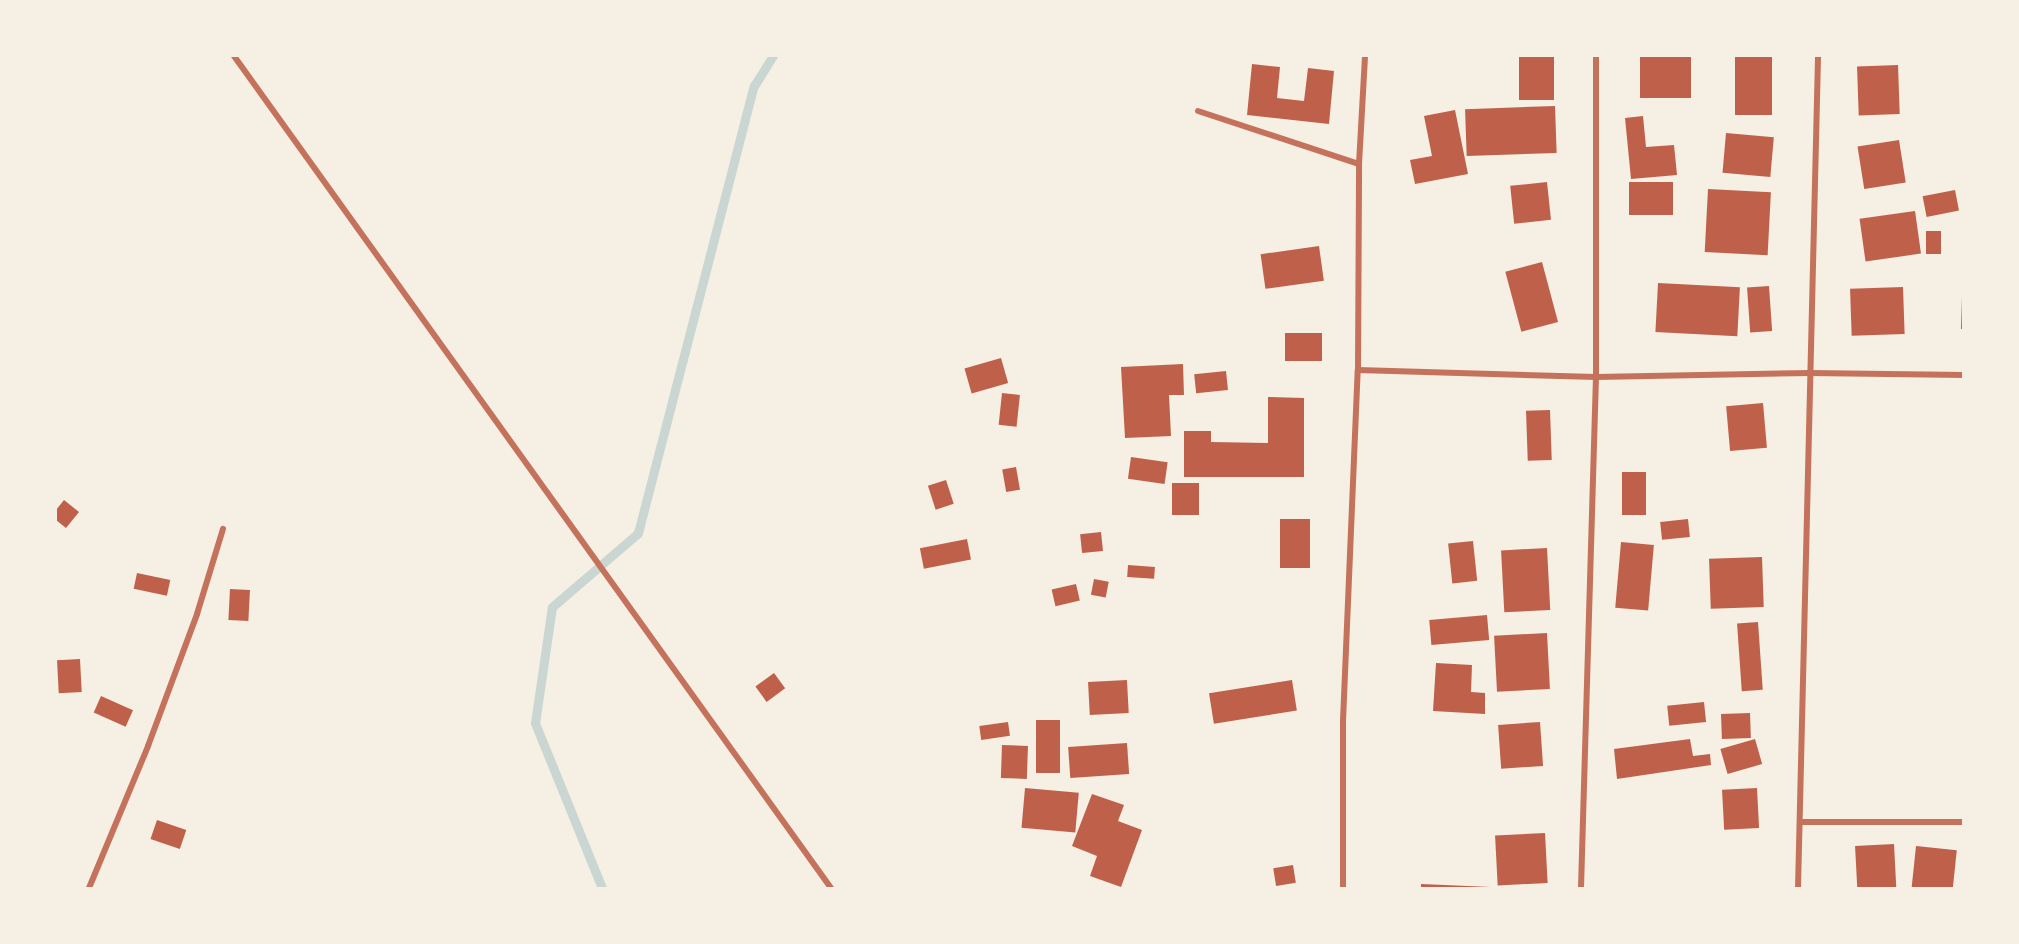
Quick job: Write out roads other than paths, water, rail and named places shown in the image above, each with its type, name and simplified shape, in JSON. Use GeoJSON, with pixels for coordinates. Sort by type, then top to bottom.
{"type":"FeatureCollection","features":[{"type":"Feature","properties":{"kind":"street"},"geometry":{"type":"LineString","coordinates":[[234,56],[831,888]]}},
{"type":"Feature","properties":{"kind":"street"},"geometry":{"type":"LineString","coordinates":[[1343,888],[1343,721],[1358,370],[1359,164],[1365,56]]}},
{"type":"Feature","properties":{"kind":"street"},"geometry":{"type":"LineString","coordinates":[[1581,888],[1596,377],[1596,56]]}},
{"type":"Feature","properties":{"kind":"street"},"geometry":{"type":"LineString","coordinates":[[1798,888],[1818,56]]}},
{"type":"Feature","properties":{"kind":"street"},"geometry":{"type":"LineString","coordinates":[[1198,111],[1359,164]]}},
{"type":"Feature","properties":{"kind":"street"},"geometry":{"type":"LineString","coordinates":[[1358,370],[1596,377],[1810,373],[1964,375]]}},
{"type":"Feature","properties":{"kind":"street"},"geometry":{"type":"LineString","coordinates":[[89,888],[148,746],[197,614],[223,529]]}},
{"type":"Feature","properties":{"kind":"street"},"geometry":{"type":"LineString","coordinates":[[1800,822],[1964,822]]}},
{"type":"Feature","properties":{"kind":"waterway"},"geometry":{"type":"LineString","coordinates":[[602,888],[535,723],[552,607],[638,533],[754,86],[773,56]]}}]}
